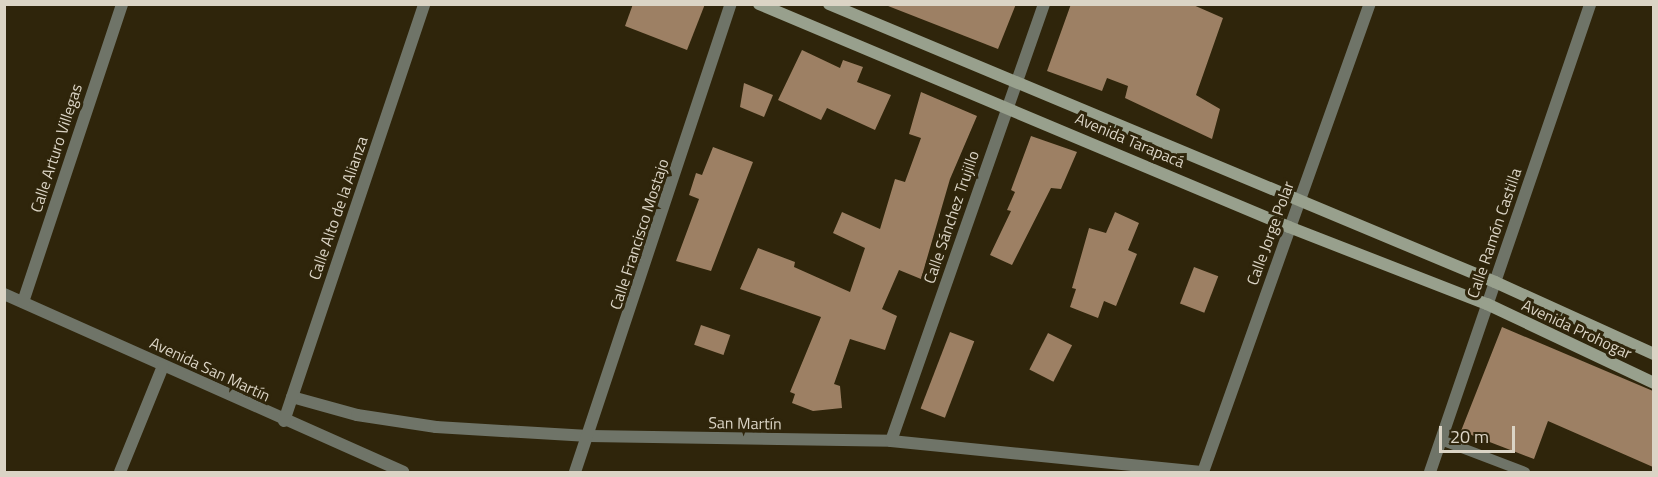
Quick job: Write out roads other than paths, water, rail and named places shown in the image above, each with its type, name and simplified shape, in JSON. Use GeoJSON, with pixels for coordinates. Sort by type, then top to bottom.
{"type":"FeatureCollection","features":[{"type":"Feature","properties":{"kind":"street","name":"Calle Arturo Villegas"},"geometry":{"type":"LineString","coordinates":[[23,302],[122,4]]}},
{"type":"Feature","properties":{"kind":"street","name":"Calle Alto de la Alianza"},"geometry":{"type":"LineString","coordinates":[[284,421],[424,4]]}},
{"type":"Feature","properties":{"kind":"street","name":"Calle Francisco Mostajo"},"geometry":{"type":"LineString","coordinates":[[575,472],[589,436],[731,4]]}},
{"type":"Feature","properties":{"kind":"street","name":"Avenida Tarapacá"},"geometry":{"type":"LineString","coordinates":[[759,4],[1007,105],[1289,227],[1487,304]]}},
{"type":"Feature","properties":{"kind":"street","name":"Avenida Tarapacá"},"geometry":{"type":"LineString","coordinates":[[829,4],[1298,202],[1495,282]]}},
{"type":"Feature","properties":{"kind":"street","name":"Calle Sánchez Trujillo"},"geometry":{"type":"LineString","coordinates":[[891,441],[1044,4]]}},
{"type":"Feature","properties":{"kind":"street","name":"Calle Jorge Polar"},"geometry":{"type":"LineString","coordinates":[[1202,472],[1370,4]]}},
{"type":"Feature","properties":{"kind":"street","name":"Calle Ramón Castilla"},"geometry":{"type":"LineString","coordinates":[[1430,472],[1590,4]]}},
{"type":"Feature","properties":{"kind":"street","name":"Avenida Prohogar"},"geometry":{"type":"LineString","coordinates":[[1495,282],[1653,354]]}},
{"type":"Feature","properties":{"kind":"street","name":"Avenida San Martín"},"geometry":{"type":"LineString","coordinates":[[4,294],[284,421],[403,472]]}},
{"type":"Feature","properties":{"kind":"street","name":"Avenida Prohogar"},"geometry":{"type":"LineString","coordinates":[[1487,304],[1653,383]]}},
{"type":"Feature","properties":{"kind":"street"},"geometry":{"type":"LineString","coordinates":[[120,472],[163,366]]}},
{"type":"Feature","properties":{"kind":"street","name":"San Martín"},"geometry":{"type":"LineString","coordinates":[[292,397],[357,415],[436,427],[589,436],[891,441],[1202,472]]}},
{"type":"Feature","properties":{"kind":"lane"},"geometry":{"type":"LineString","coordinates":[[1441,440],[1525,472]]}}]}
